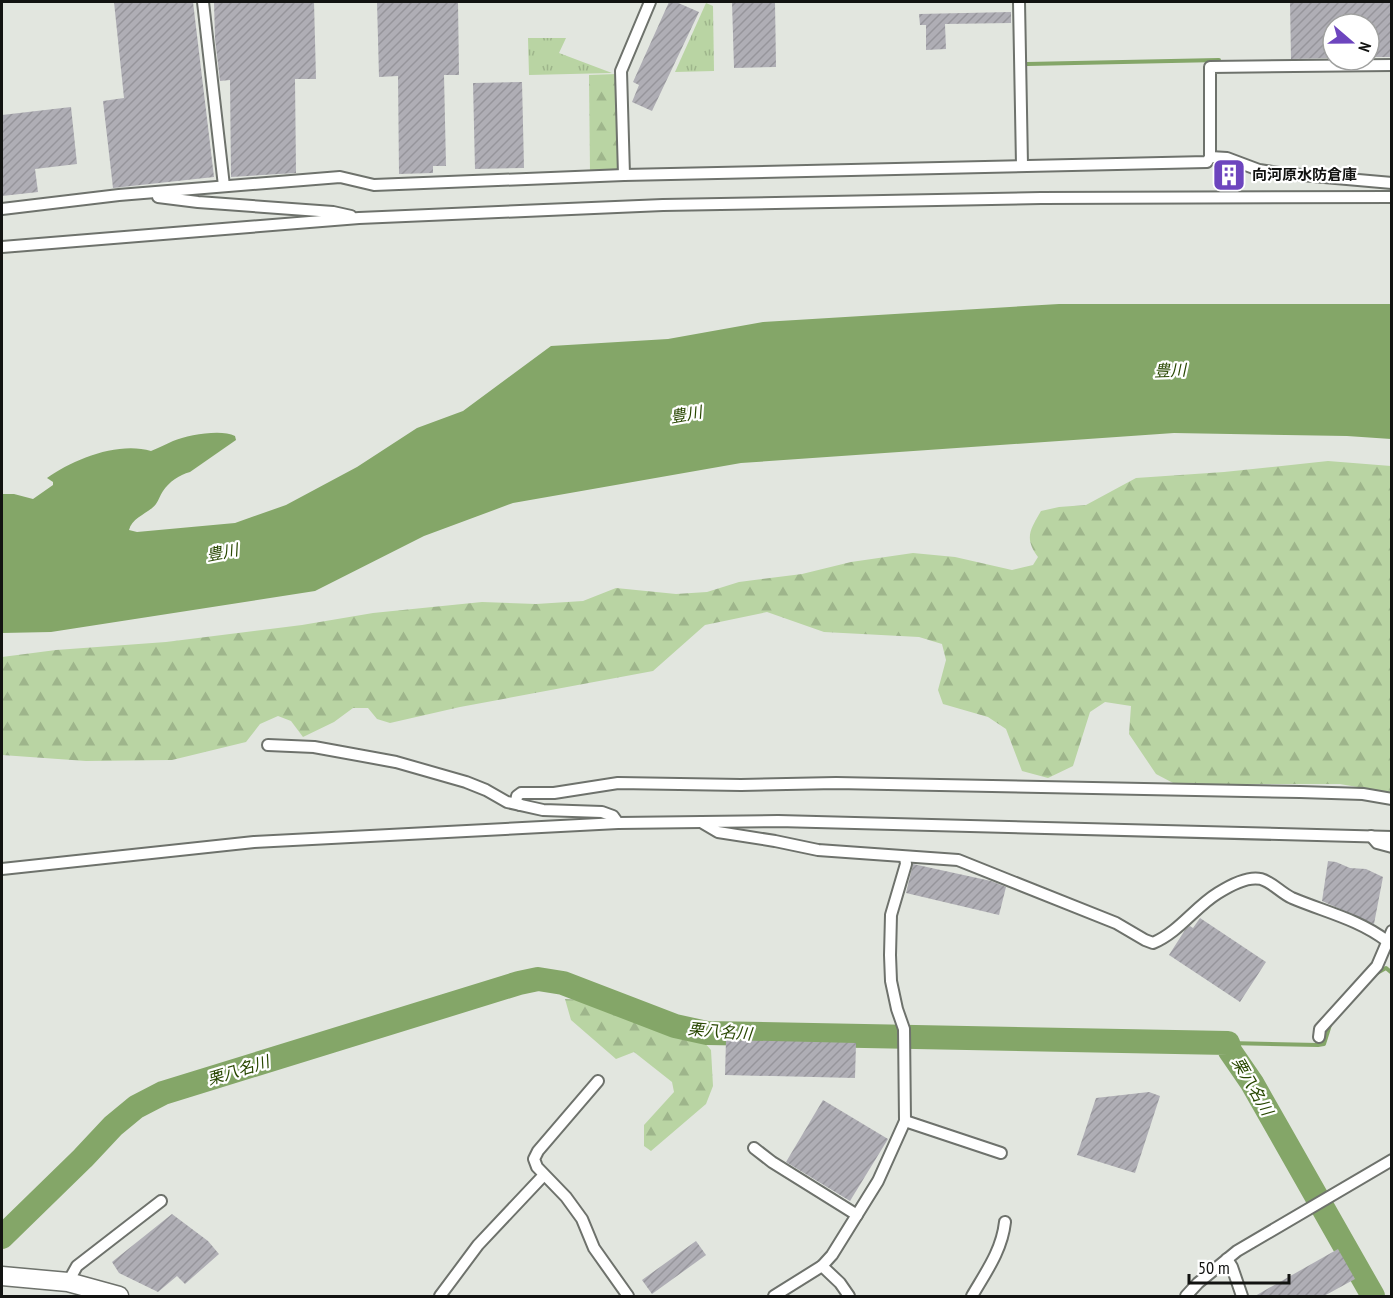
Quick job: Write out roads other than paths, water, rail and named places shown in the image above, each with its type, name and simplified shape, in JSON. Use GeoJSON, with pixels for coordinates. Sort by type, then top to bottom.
{"type":"FeatureCollection","features":[{"type":"Feature","properties":{"kind":"main road"},"geometry":{"type":"LineString","coordinates":[[2,1276],[68,1282],[119,1296]]}},
{"type":"Feature","properties":{"kind":"street"},"geometry":{"type":"LineString","coordinates":[[203,2],[224,186]]}},
{"type":"Feature","properties":{"kind":"street"},"geometry":{"type":"LineString","coordinates":[[624,175],[621,71],[650,2]]}},
{"type":"Feature","properties":{"kind":"street"},"geometry":{"type":"LineString","coordinates":[[1020,2],[1022,165]]}},
{"type":"Feature","properties":{"kind":"street"},"geometry":{"type":"LineString","coordinates":[[2,209],[119,195],[340,177],[374,185],[624,175],[1207,162],[1210,158],[1210,67],[1392,65]]}},
{"type":"Feature","properties":{"kind":"street"},"geometry":{"type":"LineString","coordinates":[[1210,158],[1227,158],[1258,170],[1279,173],[1392,183]]}},
{"type":"Feature","properties":{"kind":"street"},"geometry":{"type":"LineString","coordinates":[[140,194],[198,202],[333,212],[358,218]]}},
{"type":"Feature","properties":{"kind":"street"},"geometry":{"type":"LineString","coordinates":[[2,247],[358,218],[663,205],[1041,198],[1392,197]]}},
{"type":"Feature","properties":{"kind":"street"},"geometry":{"type":"LineString","coordinates":[[268,745],[314,747],[396,762],[466,782],[507,802],[543,810],[602,812],[613,816],[618,823]]}},
{"type":"Feature","properties":{"kind":"street"},"geometry":{"type":"LineString","coordinates":[[520,805],[516,801],[517,796],[521,793],[554,792],[618,783],[741,785],[836,783],[1300,792],[1363,794],[1392,800]]}},
{"type":"Feature","properties":{"kind":"street"},"geometry":{"type":"LineString","coordinates":[[699,821],[718,832],[818,850],[905,857],[942,857],[958,860],[1116,923],[1153,943],[1164,938],[1216,894],[1229,887],[1252,879],[1269,882],[1290,897],[1390,936],[1377,966],[1320,1029],[1318,1037]]}},
{"type":"Feature","properties":{"kind":"street"},"geometry":{"type":"LineString","coordinates":[[2,869],[254,842],[618,823],[699,821],[778,821],[1392,837]]}},
{"type":"Feature","properties":{"kind":"street"},"geometry":{"type":"LineString","coordinates":[[1371,836],[1377,843],[1392,846]]}},
{"type":"Feature","properties":{"kind":"street"},"geometry":{"type":"LineString","coordinates":[[774,1296],[822,1266],[832,1255],[878,1181],[905,1121],[904,1029],[891,981],[890,955],[891,915],[906,864],[905,857]]}},
{"type":"Feature","properties":{"kind":"street"},"geometry":{"type":"LineString","coordinates":[[598,1081],[538,1151],[534,1159],[543,1176],[566,1197],[582,1219],[594,1248],[628,1296]]}},
{"type":"Feature","properties":{"kind":"street"},"geometry":{"type":"LineString","coordinates":[[905,1121],[1001,1153]]}},
{"type":"Feature","properties":{"kind":"street"},"geometry":{"type":"LineString","coordinates":[[754,1148],[772,1162],[857,1215]]}},
{"type":"Feature","properties":{"kind":"street"},"geometry":{"type":"LineString","coordinates":[[1185,1296],[1227,1259],[1392,1160]]}},
{"type":"Feature","properties":{"kind":"street"},"geometry":{"type":"LineString","coordinates":[[440,1296],[478,1245],[543,1176]]}},
{"type":"Feature","properties":{"kind":"street"},"geometry":{"type":"LineString","coordinates":[[68,1282],[77,1266],[161,1201]]}},
{"type":"Feature","properties":{"kind":"street"},"geometry":{"type":"LineString","coordinates":[[972,1296],[999,1249],[1004,1236],[1005,1222]]}},
{"type":"Feature","properties":{"kind":"street"},"geometry":{"type":"LineString","coordinates":[[1227,1259],[1233,1267],[1242,1296]]}},
{"type":"Feature","properties":{"kind":"street"},"geometry":{"type":"LineString","coordinates":[[822,1266],[840,1283],[849,1296]]}},
{"type":"Feature","properties":{"kind":"water","name":"豊川"},"geometry":{"type":"Polygon","coordinates":[[[1059,304],[1391,304],[1391,439],[1174,433],[741,463],[513,503],[424,536],[315,591],[51,632],[2,633],[2,494],[14,494],[33,499],[53,485],[53,482],[47,478],[83,458],[125,448],[151,451],[173,441],[196,435],[222,433],[235,436],[236,440],[190,472],[171,482],[156,504],[133,522],[129,530],[137,532],[235,523],[286,505],[357,467],[417,428],[463,411],[551,346],[668,339],[763,322],[1059,304]]]}},
{"type":"Feature","properties":{"kind":"waterway"},"geometry":{"type":"LineString","coordinates":[[1027,64],[1219,60]]}},
{"type":"Feature","properties":{"kind":"waterway"},"geometry":{"type":"LineString","coordinates":[[1377,973],[1386,968],[1392,973]]}},
{"type":"Feature","properties":{"kind":"waterway","name":"栗八名川"},"geometry":{"type":"LineString","coordinates":[[2,1237],[113,1126],[136,1107],[163,1093],[538,979],[563,983],[675,1026],[707,1033],[1228,1043],[1230,1051],[1252,1083],[1373,1296]]}},
{"type":"Feature","properties":{"kind":"waterway"},"geometry":{"type":"LineString","coordinates":[[1228,1043],[1324,1044],[1330,1025]]}},
{"type":"Feature","properties":{"kind":"place","name":"向河原水防倉庫"},"geometry":{"type":"Point","coordinates":[1229,175]}}]}
